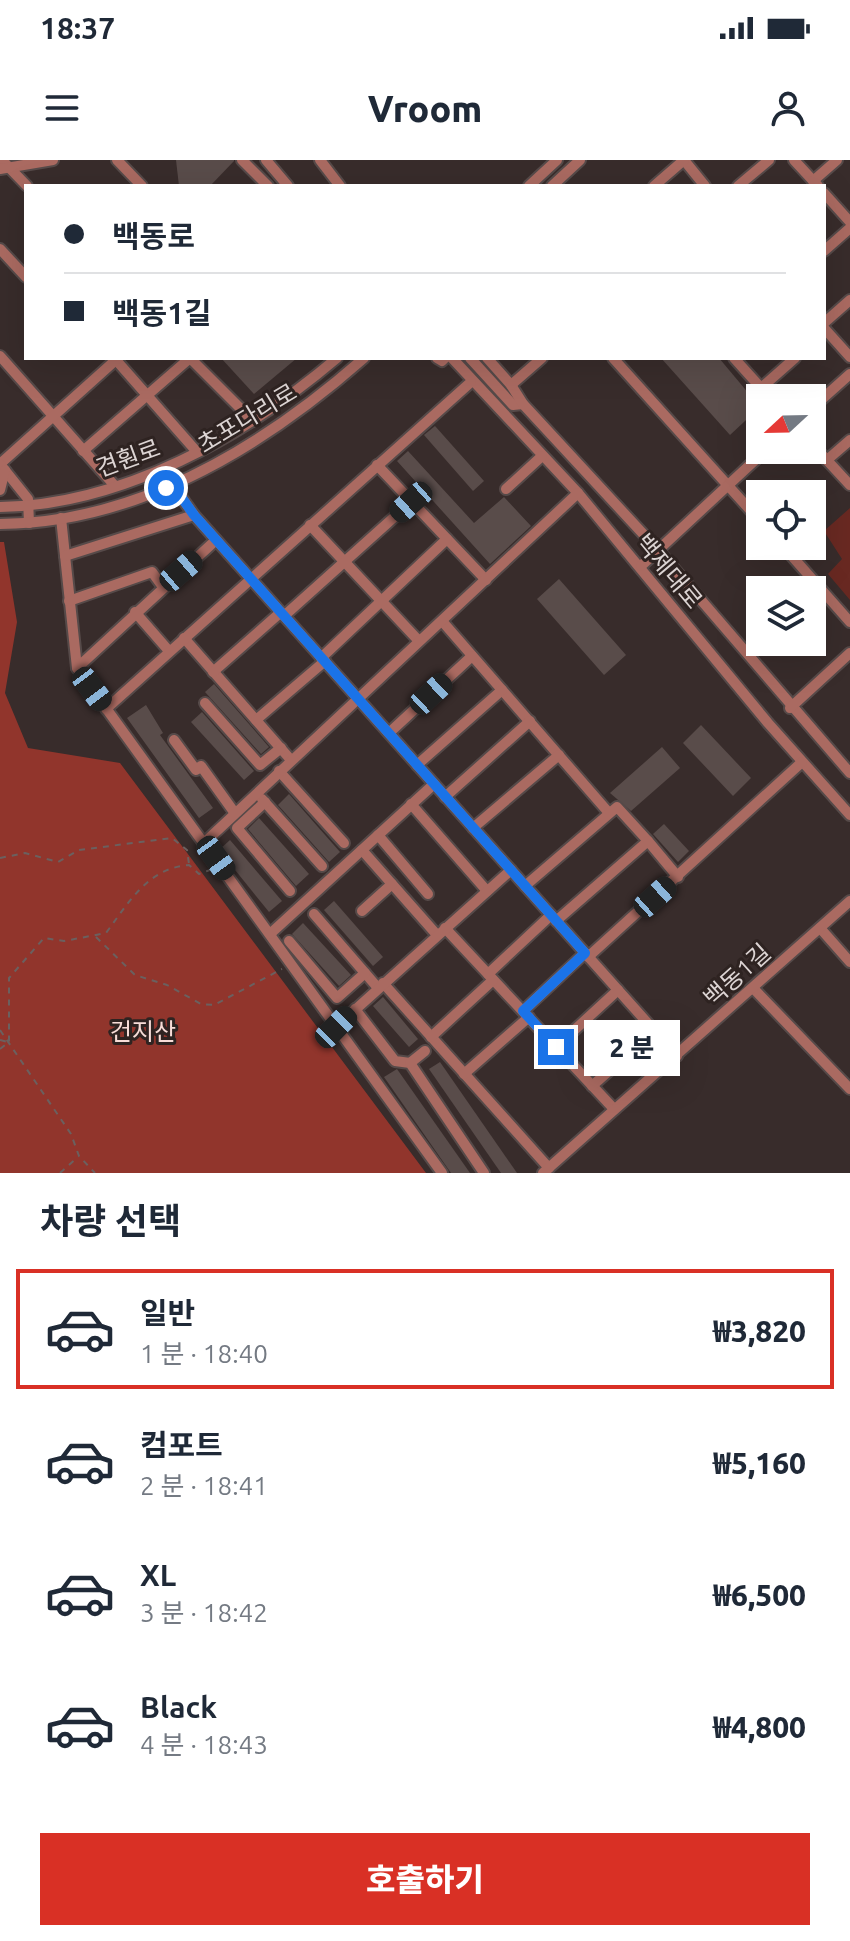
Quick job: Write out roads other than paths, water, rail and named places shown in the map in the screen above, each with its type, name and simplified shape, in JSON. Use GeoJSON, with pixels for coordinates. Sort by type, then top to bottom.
{"type":"FeatureCollection","features":[{"type":"Feature","properties":{"kind":"street"},"geometry":{"type":"LineString","coordinates":[[4,165],[53,160]]}},
{"type":"Feature","properties":{"kind":"street"},"geometry":{"type":"LineString","coordinates":[[117,160],[140,184]]}},
{"type":"Feature","properties":{"kind":"street"},"geometry":{"type":"LineString","coordinates":[[242,160],[266,184]]}},
{"type":"Feature","properties":{"kind":"street"},"geometry":{"type":"LineString","coordinates":[[266,160],[286,184]]}},
{"type":"Feature","properties":{"kind":"street"},"geometry":{"type":"LineString","coordinates":[[320,160],[338,184]]}},
{"type":"Feature","properties":{"kind":"street"},"geometry":{"type":"LineString","coordinates":[[531,184],[557,160]]}},
{"type":"Feature","properties":{"kind":"street"},"geometry":{"type":"LineString","coordinates":[[554,184],[580,160]]}},
{"type":"Feature","properties":{"kind":"street"},"geometry":{"type":"LineString","coordinates":[[656,184],[684,160],[703,184]]}},
{"type":"Feature","properties":{"kind":"street"},"geometry":{"type":"LineString","coordinates":[[740,184],[769,160]]}},
{"type":"Feature","properties":{"kind":"street"},"geometry":{"type":"LineString","coordinates":[[794,160],[816,184],[837,160]]}},
{"type":"Feature","properties":{"kind":"street"},"geometry":{"type":"LineString","coordinates":[[4,165],[25,184]]}},
{"type":"Feature","properties":{"kind":"street"},"geometry":{"type":"LineString","coordinates":[[826,195],[849,220],[826,249]]}},
{"type":"Feature","properties":{"kind":"street"},"geometry":{"type":"LineString","coordinates":[[0,249],[24,275]]}},
{"type":"Feature","properties":{"kind":"street"},"geometry":{"type":"LineString","coordinates":[[826,328],[850,300]]}},
{"type":"Feature","properties":{"kind":"street"},"geometry":{"type":"LineString","coordinates":[[826,330],[850,357]]}},
{"type":"Feature","properties":{"kind":"street"},"geometry":{"type":"LineString","coordinates":[[0,356],[115,486]]}},
{"type":"Feature","properties":{"kind":"street"},"geometry":{"type":"LineString","coordinates":[[0,490],[2,466],[112,360],[197,452]]}},
{"type":"Feature","properties":{"kind":"street"},"geometry":{"type":"LineString","coordinates":[[83,451],[188,360]]}},
{"type":"Feature","properties":{"kind":"street"},"geometry":{"type":"LineString","coordinates":[[192,360],[253,421]]}},
{"type":"Feature","properties":{"kind":"street","name":"견훤로"},"geometry":{"type":"LineString","coordinates":[[0,507],[30,507],[115,486],[197,452],[296,393],[335,360]]}},
{"type":"Feature","properties":{"kind":"street","name":"초포다리로"},"geometry":{"type":"LineString","coordinates":[[0,524],[29,523],[97,512],[172,484],[253,443],[324,394],[366,360]]}},
{"type":"Feature","properties":{"kind":"street","name":"백제대로"},"geometry":{"type":"LineString","coordinates":[[454,360],[578,493],[802,762],[850,815]]}},
{"type":"Feature","properties":{"kind":"street"},"geometry":{"type":"LineString","coordinates":[[472,360],[513,405],[523,404]]}},
{"type":"Feature","properties":{"kind":"street","name":"백제대로"},"geometry":{"type":"LineString","coordinates":[[489,360],[523,404],[658,550],[790,708],[850,773]]}},
{"type":"Feature","properties":{"kind":"street"},"geometry":{"type":"LineString","coordinates":[[511,385],[540,360]]}},
{"type":"Feature","properties":{"kind":"street"},"geometry":{"type":"LineString","coordinates":[[615,360],[746,506]]}},
{"type":"Feature","properties":{"kind":"street"},"geometry":{"type":"LineString","coordinates":[[736,360],[757,384]]}},
{"type":"Feature","properties":{"kind":"street"},"geometry":{"type":"LineString","coordinates":[[766,384],[793,360]]}},
{"type":"Feature","properties":{"kind":"street"},"geometry":{"type":"LineString","coordinates":[[826,395],[850,374]]}},
{"type":"Feature","properties":{"kind":"street"},"geometry":{"type":"LineString","coordinates":[[106,709],[471,382]]}},
{"type":"Feature","properties":{"kind":"street"},"geometry":{"type":"LineString","coordinates":[[850,440],[827,460],[850,485]]}},
{"type":"Feature","properties":{"kind":"street"},"geometry":{"type":"LineString","coordinates":[[506,489],[542,456]]}},
{"type":"Feature","properties":{"kind":"street"},"geometry":{"type":"LineString","coordinates":[[641,566],[750,464]]}},
{"type":"Feature","properties":{"kind":"street"},"geometry":{"type":"LineString","coordinates":[[377,465],[486,580]]}},
{"type":"Feature","properties":{"kind":"street"},"geometry":{"type":"LineString","coordinates":[[2,466],[30,507],[29,523]]}},
{"type":"Feature","properties":{"kind":"street"},"geometry":{"type":"LineString","coordinates":[[172,484],[216,540],[677,1056]]}},
{"type":"Feature","properties":{"kind":"street"},"geometry":{"type":"LineString","coordinates":[[205,842],[578,493]]}},
{"type":"Feature","properties":{"kind":"street"},"geometry":{"type":"LineString","coordinates":[[213,672],[345,562],[411,502]]}},
{"type":"Feature","properties":{"kind":"street"},"geometry":{"type":"LineString","coordinates":[[65,556],[194,515]]}},
{"type":"Feature","properties":{"kind":"street"},"geometry":{"type":"LineString","coordinates":[[61,518],[77,668],[442,1173]]}},
{"type":"Feature","properties":{"kind":"street"},"geometry":{"type":"LineString","coordinates":[[310,525],[418,640]]}},
{"type":"Feature","properties":{"kind":"street"},"geometry":{"type":"LineString","coordinates":[[256,720],[447,539]]}},
{"type":"Feature","properties":{"kind":"street"},"geometry":{"type":"LineString","coordinates":[[77,668],[216,540]]}},
{"type":"Feature","properties":{"kind":"street"},"geometry":{"type":"LineString","coordinates":[[795,560],[850,622]]}},
{"type":"Feature","properties":{"kind":"street"},"geometry":{"type":"LineString","coordinates":[[69,601],[152,572],[163,587]]}},
{"type":"Feature","properties":{"kind":"street"},"geometry":{"type":"LineString","coordinates":[[135,612],[169,651]]}},
{"type":"Feature","properties":{"kind":"street"},"geometry":{"type":"LineString","coordinates":[[442,621],[609,813]]}},
{"type":"Feature","properties":{"kind":"street"},"geometry":{"type":"LineString","coordinates":[[184,638],[291,760]]}},
{"type":"Feature","properties":{"kind":"street"},"geometry":{"type":"LineString","coordinates":[[790,708],[850,653]]}},
{"type":"Feature","properties":{"kind":"street"},"geometry":{"type":"LineString","coordinates":[[389,733],[472,656]]}},
{"type":"Feature","properties":{"kind":"street"},"geometry":{"type":"LineString","coordinates":[[417,765],[502,690]]}},
{"type":"Feature","properties":{"kind":"street"},"geometry":{"type":"LineString","coordinates":[[205,703],[260,765],[281,748]]}},
{"type":"Feature","properties":{"kind":"street"},"geometry":{"type":"LineString","coordinates":[[445,797],[530,721]]}},
{"type":"Feature","properties":{"kind":"street"},"geometry":{"type":"LineString","coordinates":[[174,740],[196,770],[201,766],[234,812]]}},
{"type":"Feature","properties":{"kind":"street"},"geometry":{"type":"LineString","coordinates":[[473,828],[559,755]]}},
{"type":"Feature","properties":{"kind":"street"},"geometry":{"type":"LineString","coordinates":[[464,1074],[587,955],[678,877],[802,762]]}},
{"type":"Feature","properties":{"kind":"street"},"geometry":{"type":"LineString","coordinates":[[279,771],[344,843]]}},
{"type":"Feature","properties":{"kind":"street"},"geometry":{"type":"LineString","coordinates":[[270,934],[434,784]]}},
{"type":"Feature","properties":{"kind":"street"},"geometry":{"type":"LineString","coordinates":[[256,792],[322,866]]}},
{"type":"Feature","properties":{"kind":"street"},"geometry":{"type":"LineString","coordinates":[[265,802],[237,828],[290,891]]}},
{"type":"Feature","properties":{"kind":"street"},"geometry":{"type":"LineString","coordinates":[[411,804],[487,891]]}},
{"type":"Feature","properties":{"kind":"street"},"geometry":{"type":"LineString","coordinates":[[525,886],[617,807],[678,877]]}},
{"type":"Feature","properties":{"kind":"street"},"geometry":{"type":"LineString","coordinates":[[378,835],[428,894]]}},
{"type":"Feature","properties":{"kind":"street"},"geometry":{"type":"LineString","coordinates":[[431,1037],[553,918],[648,841]]}},
{"type":"Feature","properties":{"kind":"street"},"geometry":{"type":"LineString","coordinates":[[362,850],[392,884],[491,977],[614,1109]]}},
{"type":"Feature","properties":{"kind":"street"},"geometry":{"type":"LineString","coordinates":[[336,1027],[511,870]]}},
{"type":"Feature","properties":{"kind":"street"},"geometry":{"type":"LineString","coordinates":[[362,911],[392,884]]}},
{"type":"Feature","properties":{"kind":"street","name":"백동1길"},"geometry":{"type":"LineString","coordinates":[[546,1170],[850,901]]}},
{"type":"Feature","properties":{"kind":"street"},"geometry":{"type":"LineString","coordinates":[[314,914],[365,973],[431,1037],[546,1170]]}},
{"type":"Feature","properties":{"kind":"street"},"geometry":{"type":"LineString","coordinates":[[820,928],[850,962]]}},
{"type":"Feature","properties":{"kind":"street"},"geometry":{"type":"LineString","coordinates":[[289,941],[337,998],[365,973]]}},
{"type":"Feature","properties":{"kind":"street"},"geometry":{"type":"LineString","coordinates":[[753,988],[850,1089]]}},
{"type":"Feature","properties":{"kind":"street"},"geometry":{"type":"LineString","coordinates":[[556,1047],[618,990]]}},
{"type":"Feature","properties":{"kind":"street"},"geometry":{"type":"LineString","coordinates":[[355,1009],[395,1061],[410,1063],[425,1051]]}},
{"type":"Feature","properties":{"kind":"street"},"geometry":{"type":"LineString","coordinates":[[592,1086],[654,1031]]}},
{"type":"Feature","properties":{"kind":"street"},"geometry":{"type":"LineString","coordinates":[[410,1063],[484,1173]]}},
{"type":"Feature","properties":{"kind":"park label","name":"건지산"},"geometry":{"type":"Point","coordinates":[143,1031]}}]}
